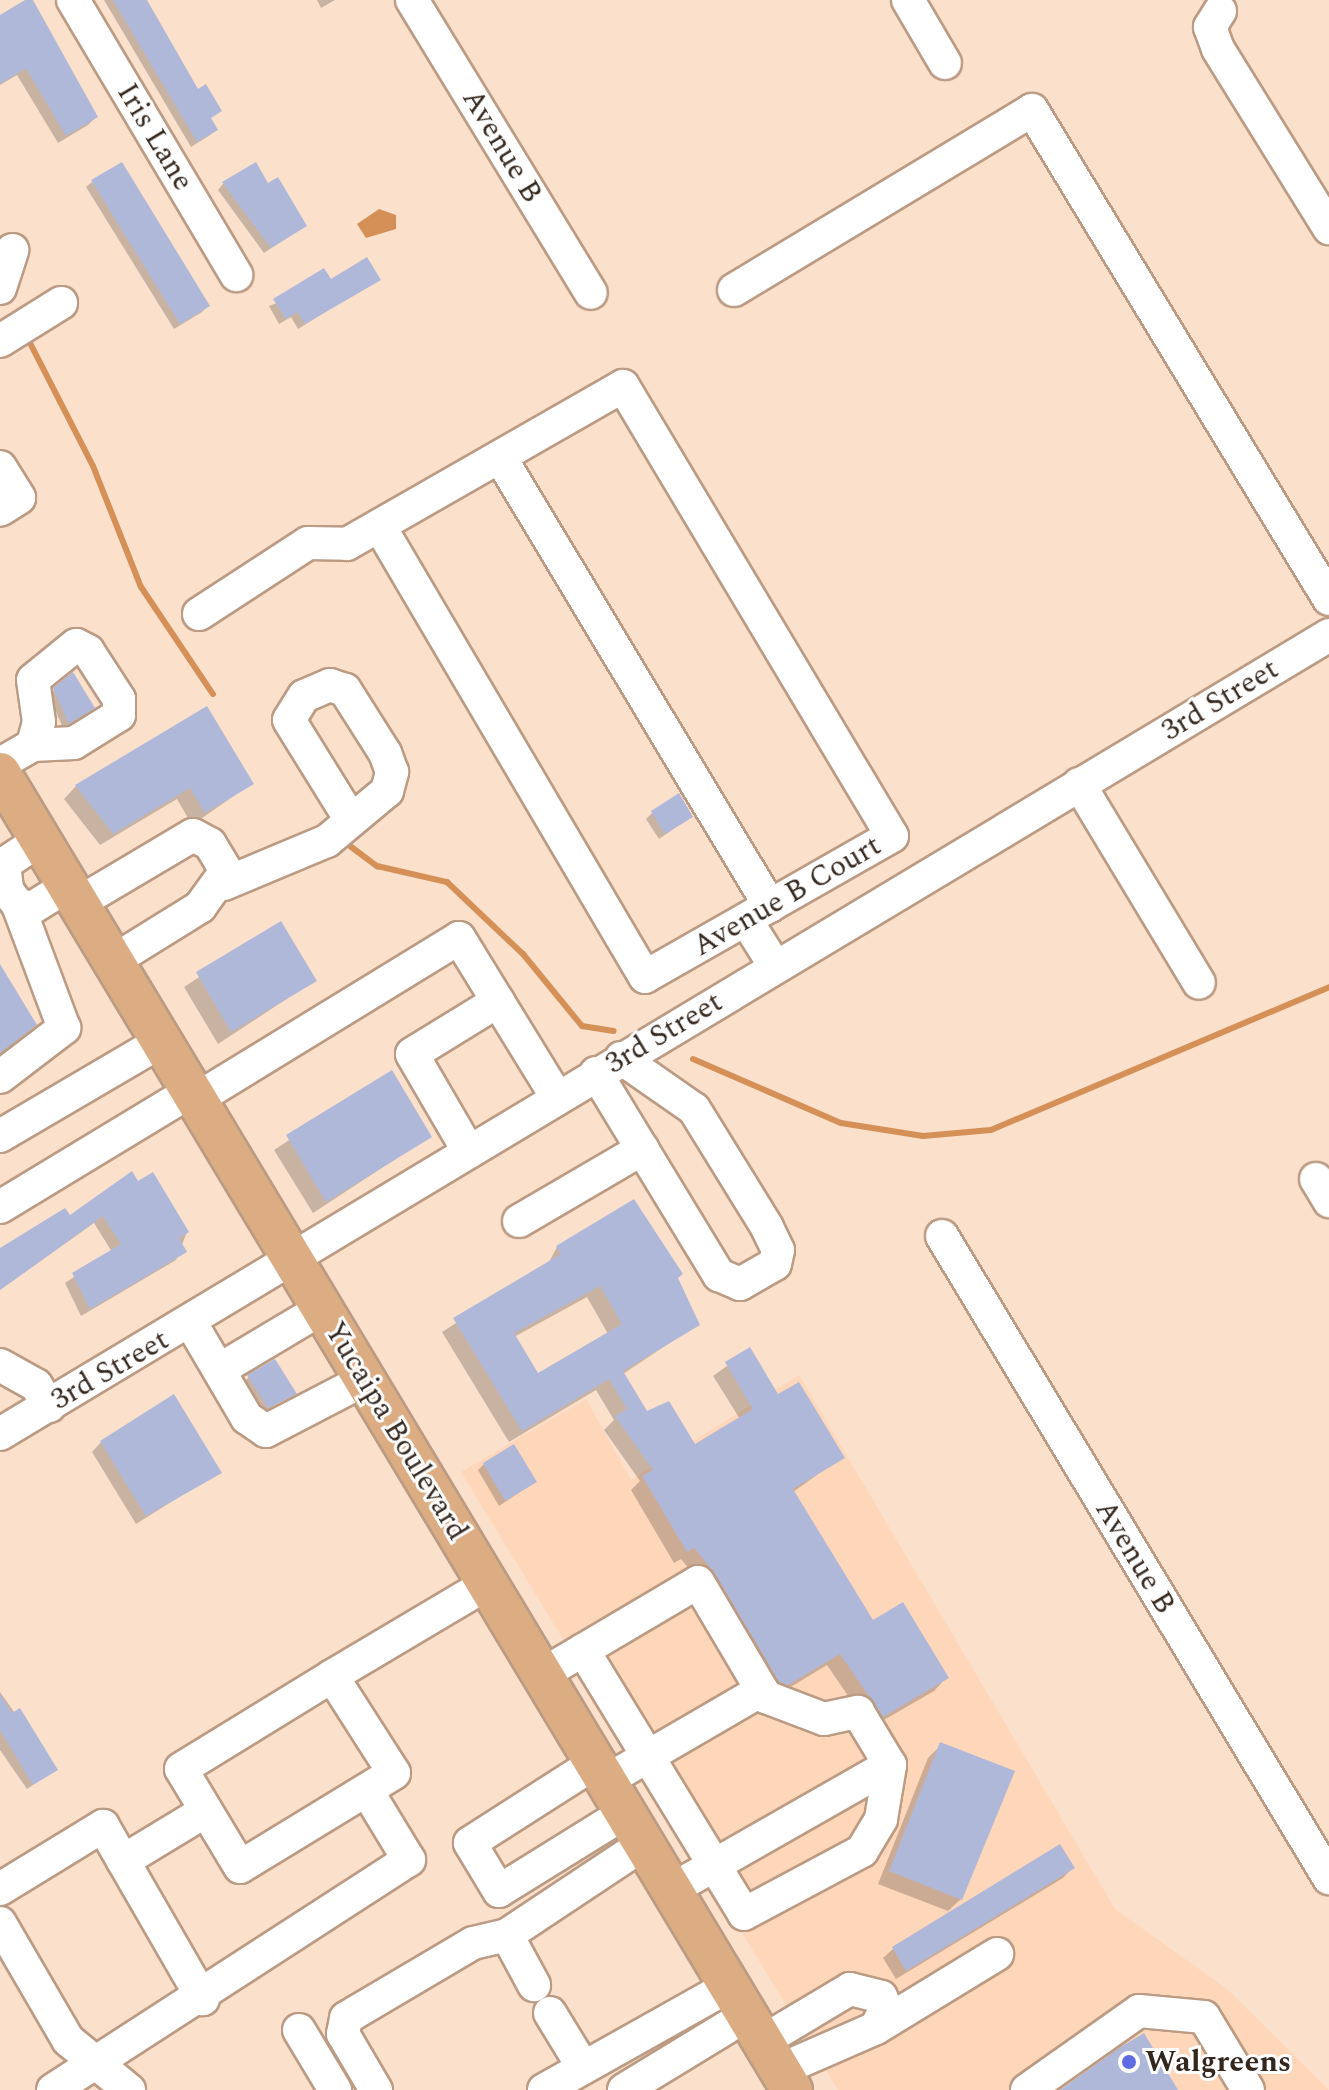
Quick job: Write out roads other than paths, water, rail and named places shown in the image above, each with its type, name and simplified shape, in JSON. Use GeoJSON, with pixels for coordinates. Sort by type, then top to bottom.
{"type":"FeatureCollection","features":[{"type":"Feature","properties":{"kind":"main road","name":"Yucaipa Boulevard"},"geometry":{"type":"LineString","coordinates":[[0,773],[196,1094],[541,1675],[620,1798],[762,2040]]}},
{"type":"Feature","properties":{"kind":"street","name":"Iris Lane"},"geometry":{"type":"LineString","coordinates":[[73,0],[236,275]]}},
{"type":"Feature","properties":{"kind":"street","name":"Avenue B"},"geometry":{"type":"LineString","coordinates":[[412,0],[591,293]]}},
{"type":"Feature","properties":{"kind":"street"},"geometry":{"type":"LineString","coordinates":[[908,0],[945,63]]}},
{"type":"Feature","properties":{"kind":"street"},"geometry":{"type":"LineString","coordinates":[[1220,11],[1210,27],[1218,49],[1329,228]]}},
{"type":"Feature","properties":{"kind":"street"},"geometry":{"type":"LineString","coordinates":[[734,290],[1032,110],[1329,599]]}},
{"type":"Feature","properties":{"kind":"street"},"geometry":{"type":"LineString","coordinates":[[0,288],[12,250]]}},
{"type":"Feature","properties":{"kind":"street"},"geometry":{"type":"LineString","coordinates":[[0,341],[61,303]]}},
{"type":"Feature","properties":{"kind":"street","name":"Avenue B Court"},"geometry":{"type":"LineString","coordinates":[[199,614],[308,543],[347,544],[623,386],[892,836],[645,977],[380,527]]}},
{"type":"Feature","properties":{"kind":"street"},"geometry":{"type":"LineString","coordinates":[[500,457],[758,913],[775,966]]}},
{"type":"Feature","properties":{"kind":"street"},"geometry":{"type":"LineString","coordinates":[[0,467],[19,498],[0,510]]}},
{"type":"Feature","properties":{"kind":"street","name":"3rd Street"},"geometry":{"type":"LineString","coordinates":[[0,1434],[191,1323],[608,1066],[1329,635]]}},
{"type":"Feature","properties":{"kind":"street"},"geometry":{"type":"LineString","coordinates":[[0,764],[33,745],[74,743],[119,715],[105,675],[76,645],[33,680],[39,722],[33,745]]}},
{"type":"Feature","properties":{"kind":"street"},"geometry":{"type":"LineString","coordinates":[[1079,784],[1199,983]]}},
{"type":"Feature","properties":{"kind":"street"},"geometry":{"type":"LineString","coordinates":[[113,961],[200,907],[224,884],[327,841],[351,820]]}},
{"type":"Feature","properties":{"kind":"street"},"geometry":{"type":"LineString","coordinates":[[18,905],[32,908],[75,894],[193,835],[210,844],[226,871],[224,884]]}},
{"type":"Feature","properties":{"kind":"street"},"geometry":{"type":"LineString","coordinates":[[0,1077],[64,1028],[18,905],[2,879],[4,864],[40,840]]}},
{"type":"Feature","properties":{"kind":"street"},"geometry":{"type":"LineString","coordinates":[[0,1207],[459,938],[557,1097]]}},
{"type":"Feature","properties":{"kind":"street"},"geometry":{"type":"LineString","coordinates":[[469,1152],[412,1054],[498,1001]]}},
{"type":"Feature","properties":{"kind":"street"},"geometry":{"type":"LineString","coordinates":[[0,1136],[162,1041]]}},
{"type":"Feature","properties":{"kind":"street"},"geometry":{"type":"LineString","coordinates":[[608,1066],[694,1109],[767,1227],[778,1250],[775,1264],[740,1284],[719,1275],[642,1149],[608,1066]]}},
{"type":"Feature","properties":{"kind":"street"},"geometry":{"type":"LineString","coordinates":[[519,1221],[642,1149]]}},
{"type":"Feature","properties":{"kind":"street","name":"Avenue B"},"geometry":{"type":"LineString","coordinates":[[942,1236],[1329,1878]]}},
{"type":"Feature","properties":{"kind":"street"},"geometry":{"type":"LineString","coordinates":[[219,1370],[323,1308]]}},
{"type":"Feature","properties":{"kind":"street"},"geometry":{"type":"LineString","coordinates":[[191,1323],[247,1418],[266,1431],[364,1380]]}},
{"type":"Feature","properties":{"kind":"street"},"geometry":{"type":"LineString","coordinates":[[0,1365],[36,1385],[49,1406]]}},
{"type":"Feature","properties":{"kind":"street"},"geometry":{"type":"LineString","coordinates":[[541,1675],[583,1650],[698,1582],[762,1690],[824,1719],[858,1712],[890,1765],[881,1819],[862,1851],[755,1914],[744,1914],[583,1650]]}},
{"type":"Feature","properties":{"kind":"street"},"geometry":{"type":"LineString","coordinates":[[332,1676],[394,1773],[240,1867],[204,1812],[181,1769],[332,1676],[487,1584]]}},
{"type":"Feature","properties":{"kind":"street"},"geometry":{"type":"LineString","coordinates":[[376,2090],[343,2034],[346,2018],[473,1943],[507,1935],[620,1798],[648,1755],[762,1690]]}},
{"type":"Feature","properties":{"kind":"street"},"geometry":{"type":"LineString","coordinates":[[674,1888],[890,1765]]}},
{"type":"Feature","properties":{"kind":"street"},"geometry":{"type":"LineString","coordinates":[[53,2090],[203,1999],[409,1860],[367,1791]]}},
{"type":"Feature","properties":{"kind":"street"},"geometry":{"type":"LineString","coordinates":[[620,1798],[575,1844],[499,1891],[470,1843],[620,1798]]}},
{"type":"Feature","properties":{"kind":"street"},"geometry":{"type":"LineString","coordinates":[[123,1861],[204,1812]]}},
{"type":"Feature","properties":{"kind":"street"},"geometry":{"type":"LineString","coordinates":[[0,1889],[103,1826],[203,1999]]}},
{"type":"Feature","properties":{"kind":"street"},"geometry":{"type":"LineString","coordinates":[[0,1923],[68,2040],[129,2090]]}},
{"type":"Feature","properties":{"kind":"street"},"geometry":{"type":"LineString","coordinates":[[507,1935],[534,1985]]}},
{"type":"Feature","properties":{"kind":"street"},"geometry":{"type":"LineString","coordinates":[[544,2090],[583,2067],[762,2040],[876,2028],[997,1954]]}},
{"type":"Feature","properties":{"kind":"street"},"geometry":{"type":"LineString","coordinates":[[624,2090],[762,2040],[850,1989],[881,1997],[886,2008],[876,2028]]}},
{"type":"Feature","properties":{"kind":"street"},"geometry":{"type":"LineString","coordinates":[[1027,2090],[1139,2011],[1204,2017],[1248,2090]]}},
{"type":"Feature","properties":{"kind":"street"},"geometry":{"type":"LineString","coordinates":[[550,2013],[583,2067]]}},
{"type":"Feature","properties":{"kind":"street"},"geometry":{"type":"LineString","coordinates":[[299,2030],[335,2090]]}},
{"type":"Feature","properties":{"kind":"waterway"},"geometry":{"type":"LineString","coordinates":[[29,341],[93,466],[141,587],[213,694]]}},
{"type":"Feature","properties":{"kind":"waterway"},"geometry":{"type":"LineString","coordinates":[[350,846],[377,866],[447,882],[523,954],[582,1026],[614,1031]]}},
{"type":"Feature","properties":{"kind":"waterway"},"geometry":{"type":"LineString","coordinates":[[693,1059],[841,1123],[923,1136],[991,1130],[1329,987]]}},
{"type":"Feature","properties":{"kind":"place","name":"Walgreens"},"geometry":{"type":"Point","coordinates":[1129,2062]}}]}
